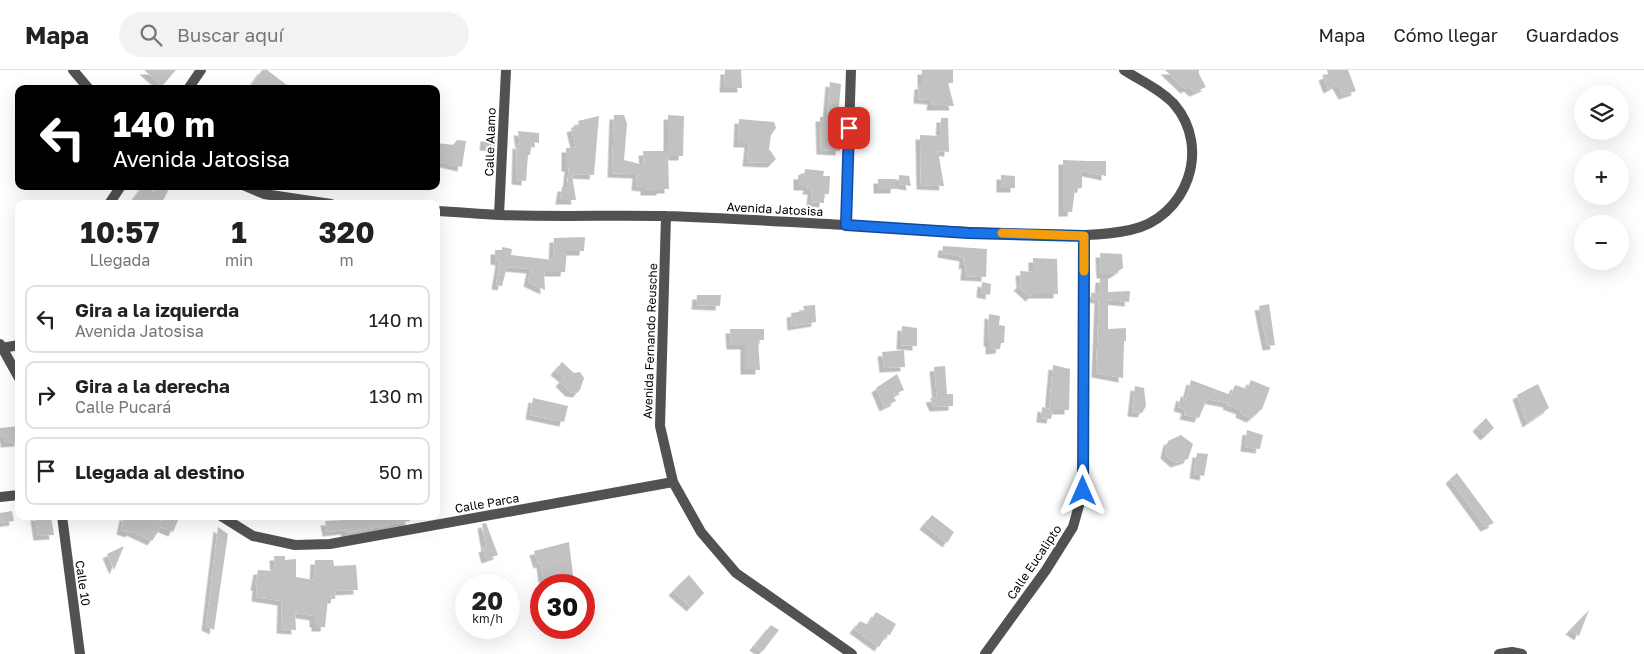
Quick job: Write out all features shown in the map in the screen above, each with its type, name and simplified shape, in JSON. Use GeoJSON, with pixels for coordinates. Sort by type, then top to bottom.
{"type":"FeatureCollection","features":[{"type":"Feature","properties":{"kind":"street"},"geometry":{"type":"LineString","coordinates":[[73,70],[86,85]]}},
{"type":"Feature","properties":{"kind":"street"},"geometry":{"type":"LineString","coordinates":[[191,85],[201,70]]}},
{"type":"Feature","properties":{"kind":"street","name":"Calle Alamo"},"geometry":{"type":"LineString","coordinates":[[500,215],[506,70]]}},
{"type":"Feature","properties":{"kind":"street"},"geometry":{"type":"LineString","coordinates":[[846,225],[851,70]]}},
{"type":"Feature","properties":{"kind":"street","name":"Avenida Jatosisa"},"geometry":{"type":"LineString","coordinates":[[440,211],[500,215],[666,216],[968,233],[1084,236],[1131,230],[1147,225],[1162,216],[1175,204],[1190,175],[1192,146],[1190,133],[1183,117],[1173,104],[1160,92],[1124,70]]}},
{"type":"Feature","properties":{"kind":"street"},"geometry":{"type":"LineString","coordinates":[[254,190],[264,194],[304,200]]}},
{"type":"Feature","properties":{"kind":"street","name":"Avenida Fernando Reusche"},"geometry":{"type":"LineString","coordinates":[[666,216],[660,426],[674,482],[701,532],[736,573],[852,654]]}},
{"type":"Feature","properties":{"kind":"street","name":"Calle Eucalipto"},"geometry":{"type":"LineString","coordinates":[[985,654],[1046,570],[1073,527],[1083,491],[1084,236]]}},
{"type":"Feature","properties":{"kind":"street"},"geometry":{"type":"LineString","coordinates":[[15,345],[1,346],[15,371]]}},
{"type":"Feature","properties":{"kind":"street","name":"Calle Parca"},"geometry":{"type":"LineString","coordinates":[[227,520],[253,536],[295,545],[330,544],[674,482]]}},
{"type":"Feature","properties":{"kind":"street"},"geometry":{"type":"LineString","coordinates":[[0,497],[15,496]]}},
{"type":"Feature","properties":{"kind":"street","name":"Calle 10"},"geometry":{"type":"LineString","coordinates":[[63,520],[80,654]]}},
{"type":"Feature","properties":{"kind":"street"},"geometry":{"type":"LineString","coordinates":[[1499,654],[1512,652],[1522,654]]}},
{"type":"Feature","properties":{"kind":"building"},"geometry":{"type":"Polygon","coordinates":[[[144,70],[176,70],[161,85],[144,70]]]}},
{"type":"Feature","properties":{"kind":"building"},"geometry":{"type":"Polygon","coordinates":[[[262,70],[267,70],[287,85],[252,85],[262,70]]]}},
{"type":"Feature","properties":{"kind":"building"},"geometry":{"type":"Polygon","coordinates":[[[725,70],[741,70],[742,88],[724,88],[725,70]]]}},
{"type":"Feature","properties":{"kind":"building"},"geometry":{"type":"Polygon","coordinates":[[[922,70],[953,70],[953,83],[948,83],[954,106],[931,106],[932,100],[918,99],[919,85],[922,85],[922,70]]]}},
{"type":"Feature","properties":{"kind":"building"},"geometry":{"type":"Polygon","coordinates":[[[1165,70],[1199,70],[1199,74],[1206,87],[1194,92],[1188,87],[1185,89],[1165,70]]]}},
{"type":"Feature","properties":{"kind":"building"},"geometry":{"type":"Polygon","coordinates":[[[1327,70],[1348,70],[1356,91],[1343,95],[1337,84],[1328,89],[1323,76],[1328,74],[1327,70]]]}},
{"type":"Feature","properties":{"kind":"building"},"geometry":{"type":"Polygon","coordinates":[[[830,82],[841,84],[838,117],[841,117],[840,151],[821,150],[820,117],[827,117],[830,82]]]}},
{"type":"Feature","properties":{"kind":"building"},"geometry":{"type":"Polygon","coordinates":[[[614,115],[624,115],[627,124],[624,160],[644,165],[643,151],[668,151],[668,115],[684,116],[683,156],[668,156],[669,189],[645,191],[645,187],[636,186],[637,174],[612,173],[614,115]]]}},
{"type":"Feature","properties":{"kind":"building"},"geometry":{"type":"Polygon","coordinates":[[[599,116],[594,175],[572,174],[576,200],[560,200],[562,187],[567,187],[569,167],[566,167],[566,148],[576,148],[571,128],[579,125],[578,121],[599,116]]]}},
{"type":"Feature","properties":{"kind":"building"},"geometry":{"type":"Polygon","coordinates":[[[941,118],[948,118],[949,152],[938,151],[944,186],[921,185],[920,135],[940,136],[941,118]]]}},
{"type":"Feature","properties":{"kind":"building"},"geometry":{"type":"Polygon","coordinates":[[[739,119],[774,122],[776,128],[771,135],[769,149],[776,159],[772,163],[747,162],[749,143],[738,143],[739,119]]]}},
{"type":"Feature","properties":{"kind":"building"},"geometry":{"type":"Polygon","coordinates":[[[518,131],[539,133],[539,143],[532,142],[530,155],[528,155],[526,181],[516,180],[517,144],[520,145],[518,131]]]}},
{"type":"Feature","properties":{"kind":"building"},"geometry":{"type":"Polygon","coordinates":[[[485,137],[496,137],[495,147],[484,146],[485,137]]]}},
{"type":"Feature","properties":{"kind":"building"},"geometry":{"type":"Polygon","coordinates":[[[457,140],[466,141],[462,167],[440,162],[440,143],[453,145],[457,140]]]}},
{"type":"Feature","properties":{"kind":"building"},"geometry":{"type":"Polygon","coordinates":[[[1063,160],[1106,161],[1106,176],[1082,171],[1082,188],[1075,189],[1072,212],[1063,212],[1063,160]]]}},
{"type":"Feature","properties":{"kind":"building"},"geometry":{"type":"Polygon","coordinates":[[[805,169],[824,171],[823,176],[830,176],[829,194],[824,194],[824,203],[811,202],[812,190],[807,190],[808,186],[798,186],[798,175],[804,175],[805,169]]]}},
{"type":"Feature","properties":{"kind":"building"},"geometry":{"type":"Polygon","coordinates":[[[899,175],[909,176],[911,186],[899,184],[899,175]]]}},
{"type":"Feature","properties":{"kind":"building"},"geometry":{"type":"Polygon","coordinates":[[[1001,175],[1015,176],[1015,188],[1001,188],[1001,175]]]}},
{"type":"Feature","properties":{"kind":"building"},"geometry":{"type":"Polygon","coordinates":[[[878,179],[895,179],[895,189],[878,189],[878,179]]]}},
{"type":"Feature","properties":{"kind":"building"},"geometry":{"type":"Polygon","coordinates":[[[140,190],[152,190],[154,192],[155,190],[168,191],[163,200],[133,200],[140,190]]]}},
{"type":"Feature","properties":{"kind":"building"},"geometry":{"type":"Polygon","coordinates":[[[585,237],[584,251],[567,251],[565,272],[544,272],[545,290],[528,282],[531,269],[507,267],[502,286],[496,285],[500,261],[495,260],[495,250],[502,250],[502,247],[512,249],[511,255],[553,260],[554,238],[585,237]]]}},
{"type":"Feature","properties":{"kind":"building"},"geometry":{"type":"Polygon","coordinates":[[[943,246],[987,249],[986,277],[965,276],[966,264],[963,265],[964,257],[942,253],[943,246]]]}},
{"type":"Feature","properties":{"kind":"building"},"geometry":{"type":"Polygon","coordinates":[[[1100,253],[1122,254],[1123,268],[1114,274],[1101,274],[1100,253]]]}},
{"type":"Feature","properties":{"kind":"building"},"geometry":{"type":"Polygon","coordinates":[[[1033,258],[1057,259],[1058,294],[1033,294],[1030,297],[1018,286],[1021,284],[1020,271],[1033,272],[1033,258]]]}},
{"type":"Feature","properties":{"kind":"building"},"geometry":{"type":"Polygon","coordinates":[[[1100,278],[1108,278],[1108,292],[1130,291],[1129,302],[1108,300],[1108,329],[1126,328],[1123,378],[1096,373],[1099,299],[1091,298],[1091,293],[1099,292],[1100,278]]]}},
{"type":"Feature","properties":{"kind":"building"},"geometry":{"type":"Polygon","coordinates":[[[982,282],[991,284],[990,295],[981,293],[982,282]]]}},
{"type":"Feature","properties":{"kind":"building"},"geometry":{"type":"Polygon","coordinates":[[[697,295],[721,295],[720,306],[696,305],[697,295]]]}},
{"type":"Feature","properties":{"kind":"building"},"geometry":{"type":"Polygon","coordinates":[[[1269,304],[1275,345],[1267,346],[1259,306],[1269,304]]]}},
{"type":"Feature","properties":{"kind":"building"},"geometry":{"type":"Polygon","coordinates":[[[815,305],[816,322],[792,326],[791,313],[805,311],[803,306],[815,305]]]}},
{"type":"Feature","properties":{"kind":"building"},"geometry":{"type":"Polygon","coordinates":[[[989,314],[1000,316],[999,325],[1005,326],[1004,343],[1001,343],[1000,349],[990,350],[990,342],[988,342],[989,314]]]}},
{"type":"Feature","properties":{"kind":"building"},"geometry":{"type":"Polygon","coordinates":[[[902,326],[917,328],[917,346],[901,345],[902,326]]]}},
{"type":"Feature","properties":{"kind":"building"},"geometry":{"type":"Polygon","coordinates":[[[730,329],[764,329],[764,340],[758,340],[760,370],[745,370],[745,345],[731,345],[730,329]]]}},
{"type":"Feature","properties":{"kind":"building"},"geometry":{"type":"Polygon","coordinates":[[[904,350],[905,367],[884,368],[882,352],[904,350]]]}},
{"type":"Feature","properties":{"kind":"building"},"geometry":{"type":"Polygon","coordinates":[[[562,362],[574,373],[580,372],[584,378],[577,393],[570,392],[560,382],[564,378],[555,371],[562,362]]]}},
{"type":"Feature","properties":{"kind":"building"},"geometry":{"type":"Polygon","coordinates":[[[1053,365],[1070,369],[1069,410],[1053,410],[1051,419],[1041,418],[1042,407],[1049,409],[1053,365]]]}},
{"type":"Feature","properties":{"kind":"building"},"geometry":{"type":"Polygon","coordinates":[[[945,366],[947,394],[953,394],[953,406],[934,407],[930,398],[937,397],[934,367],[945,366]]]}},
{"type":"Feature","properties":{"kind":"building"},"geometry":{"type":"Polygon","coordinates":[[[897,374],[904,390],[893,395],[896,401],[884,407],[876,388],[897,374]]]}},
{"type":"Feature","properties":{"kind":"building"},"geometry":{"type":"Polygon","coordinates":[[[1191,380],[1231,395],[1235,385],[1247,389],[1251,380],[1270,388],[1262,409],[1251,418],[1240,413],[1241,410],[1227,405],[1228,403],[1207,399],[1199,418],[1184,415],[1186,409],[1178,407],[1181,396],[1186,399],[1191,380]]]}},
{"type":"Feature","properties":{"kind":"building"},"geometry":{"type":"Polygon","coordinates":[[[1538,384],[1549,408],[1527,423],[1517,395],[1538,384]]]}},
{"type":"Feature","properties":{"kind":"building"},"geometry":{"type":"Polygon","coordinates":[[[1135,386],[1144,388],[1146,406],[1142,413],[1132,412],[1135,386]]]}},
{"type":"Feature","properties":{"kind":"building"},"geometry":{"type":"Polygon","coordinates":[[[533,398],[568,406],[564,422],[530,415],[533,398]]]}},
{"type":"Feature","properties":{"kind":"building"},"geometry":{"type":"Polygon","coordinates":[[[1486,418],[1494,428],[1485,436],[1477,427],[1486,418]]]}},
{"type":"Feature","properties":{"kind":"building"},"geometry":{"type":"Polygon","coordinates":[[[15,426],[15,442],[5,443],[5,438],[0,438],[0,428],[15,426]]]}},
{"type":"Feature","properties":{"kind":"building"},"geometry":{"type":"Polygon","coordinates":[[[1247,430],[1263,435],[1260,449],[1245,447],[1247,430]]]}},
{"type":"Feature","properties":{"kind":"building"},"geometry":{"type":"Polygon","coordinates":[[[1181,435],[1193,444],[1188,459],[1175,463],[1165,454],[1168,441],[1181,435]]]}},
{"type":"Feature","properties":{"kind":"building"},"geometry":{"type":"Polygon","coordinates":[[[1197,453],[1208,454],[1204,476],[1194,474],[1197,453]]]}},
{"type":"Feature","properties":{"kind":"building"},"geometry":{"type":"Polygon","coordinates":[[[1457,473],[1494,523],[1485,527],[1450,479],[1457,473]]]}},
{"type":"Feature","properties":{"kind":"building"},"geometry":{"type":"Polygon","coordinates":[[[12,511],[14,521],[0,523],[0,513],[12,511]]]}},
{"type":"Feature","properties":{"kind":"building"},"geometry":{"type":"Polygon","coordinates":[[[932,515],[954,532],[947,543],[924,525],[932,515]]]}},
{"type":"Feature","properties":{"kind":"building"},"geometry":{"type":"Polygon","coordinates":[[[36,520],[52,520],[54,535],[38,536],[36,520]]]}},
{"type":"Feature","properties":{"kind":"building"},"geometry":{"type":"Polygon","coordinates":[[[123,520],[178,520],[173,532],[161,527],[152,541],[131,531],[130,533],[121,530],[123,520]]]}},
{"type":"Feature","properties":{"kind":"building"},"geometry":{"type":"Polygon","coordinates":[[[325,521],[410,521],[346,533],[345,530],[327,532],[325,521]]]}},
{"type":"Feature","properties":{"kind":"building"},"geometry":{"type":"Polygon","coordinates":[[[486,523],[498,555],[486,559],[483,548],[486,547],[482,524],[486,523]]]}},
{"type":"Feature","properties":{"kind":"building"},"geometry":{"type":"Polygon","coordinates":[[[218,527],[228,534],[214,630],[206,626],[218,527]]]}},
{"type":"Feature","properties":{"kind":"building"},"geometry":{"type":"Polygon","coordinates":[[[569,542],[573,574],[542,574],[541,563],[538,564],[534,551],[569,542]]]}},
{"type":"Feature","properties":{"kind":"building"},"geometry":{"type":"Polygon","coordinates":[[[124,546],[114,570],[107,554],[124,546]]]}},
{"type":"Feature","properties":{"kind":"building"},"geometry":{"type":"Polygon","coordinates":[[[274,556],[285,556],[285,560],[296,559],[296,577],[314,580],[315,560],[333,560],[334,566],[356,565],[358,590],[336,591],[335,599],[328,599],[325,627],[316,627],[314,616],[295,613],[296,630],[281,629],[282,601],[256,597],[257,586],[255,586],[258,570],[275,571],[274,556]]]}},
{"type":"Feature","properties":{"kind":"building"},"geometry":{"type":"Polygon","coordinates":[[[689,575],[704,593],[691,607],[673,591],[689,575]]]}},
{"type":"Feature","properties":{"kind":"building"},"geometry":{"type":"Polygon","coordinates":[[[1589,610],[1579,636],[1570,630],[1589,610]]]}},
{"type":"Feature","properties":{"kind":"building"},"geometry":{"type":"Polygon","coordinates":[[[876,612],[896,624],[890,635],[887,634],[879,647],[854,629],[860,621],[868,625],[876,612]]]}},
{"type":"Feature","properties":{"kind":"building"},"geometry":{"type":"Polygon","coordinates":[[[771,625],[779,630],[762,652],[754,646],[771,625]]]}},
{"type":"Feature","properties":{"kind":"slow traffic"},"geometry":{"type":"LineString","coordinates":[[1002,233],[1084,236],[1084,271]]}},
{"type":"Feature","properties":{"kind":"route"},"geometry":{"type":"LineString","coordinates":[[849,128],[846,225],[968,233],[1084,236],[1083,491]]}}]}
